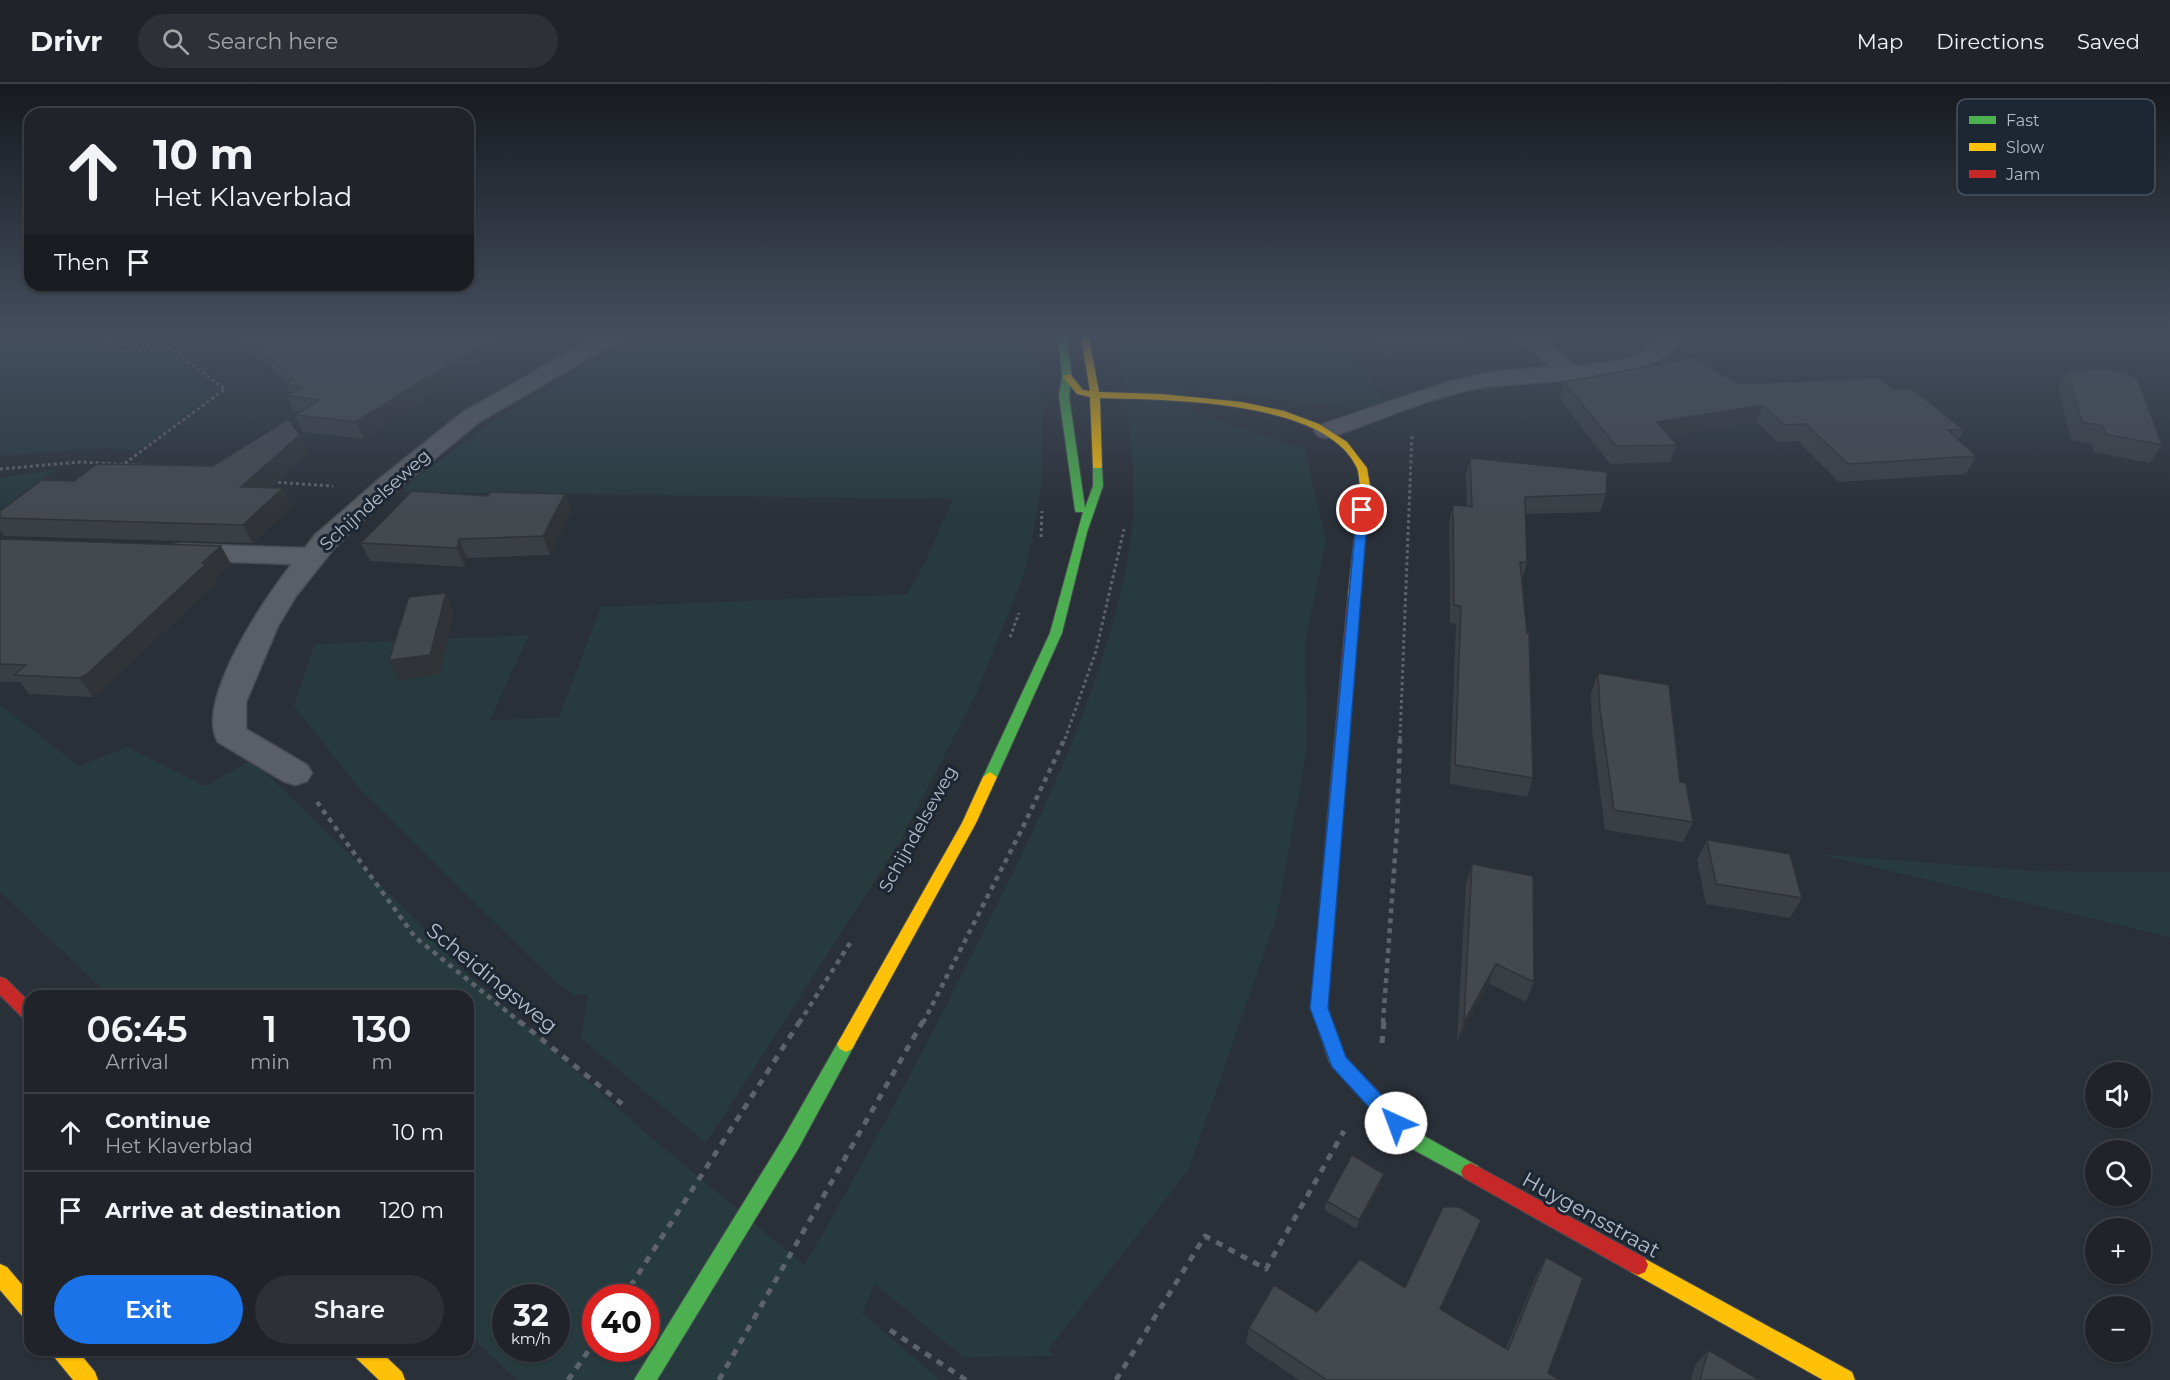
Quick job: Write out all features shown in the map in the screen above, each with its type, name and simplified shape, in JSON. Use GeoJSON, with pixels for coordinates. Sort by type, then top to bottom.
{"type":"FeatureCollection","features":[{"type":"Feature","properties":{"kind":"main road"},"geometry":{"type":"LineString","coordinates":[[1064,397],[1082,532]]}},
{"type":"Feature","properties":{"kind":"main road"},"geometry":{"type":"LineString","coordinates":[[646,1378],[791,1143],[969,823],[1056,633],[1082,532],[1098,486],[1095,397]]}},
{"type":"Feature","properties":{"kind":"main road"},"geometry":{"type":"LineString","coordinates":[[1139,397],[1236,403],[1272,411],[1326,431]]}},
{"type":"Feature","properties":{"kind":"main road","name":"Huygensstraat"},"geometry":{"type":"LineString","coordinates":[[1326,431],[1349,447],[1363,469],[1365,489],[1357,554],[1319,1008],[1338,1061],[1410,1138],[1844,1380]]}},
{"type":"Feature","properties":{"kind":"main road"},"geometry":{"type":"LineString","coordinates":[[0,984],[24,1008]]}},
{"type":"Feature","properties":{"kind":"main road"},"geometry":{"type":"LineString","coordinates":[[0,1274],[24,1303]]}},
{"type":"Feature","properties":{"kind":"main road"},"geometry":{"type":"LineString","coordinates":[[68,1356],[87,1380]]}},
{"type":"Feature","properties":{"kind":"main road"},"geometry":{"type":"LineString","coordinates":[[370,1356],[393,1380]]}},
{"type":"Feature","properties":{"kind":"street","name":"Schijndelseweg"},"geometry":{"type":"LineString","coordinates":[[295,773],[230,734],[230,702],[263,627],[283,592],[325,541],[386,486],[471,417],[505,397]]}},
{"type":"Feature","properties":{"kind":"street"},"geometry":{"type":"LineString","coordinates":[[1326,431],[1425,397]]}},
{"type":"Feature","properties":{"kind":"street"},"geometry":{"type":"LineString","coordinates":[[151,551],[313,556]]}},
{"type":"Feature","properties":{"kind":"path"},"geometry":{"type":"LineString","coordinates":[[123,464],[213,397]]}},
{"type":"Feature","properties":{"kind":"path"},"geometry":{"type":"LineString","coordinates":[[0,469],[80,462],[158,467]]}},
{"type":"Feature","properties":{"kind":"path"},"geometry":{"type":"LineString","coordinates":[[1385,1054],[1382,1043],[1397,829],[1412,469]]}},
{"type":"Feature","properties":{"kind":"path"},"geometry":{"type":"LineString","coordinates":[[261,481],[328,486]]}},
{"type":"Feature","properties":{"kind":"path"},"geometry":{"type":"LineString","coordinates":[[1040,547],[1042,500]]}},
{"type":"Feature","properties":{"kind":"path"},"geometry":{"type":"LineString","coordinates":[[1005,648],[1022,606]]}},
{"type":"Feature","properties":{"kind":"path","name":"Scheidingsweg"},"geometry":{"type":"LineString","coordinates":[[295,773],[415,938],[622,1104]]}},
{"type":"Feature","properties":{"kind":"path"},"geometry":{"type":"LineString","coordinates":[[632,1284],[852,940]]}},
{"type":"Feature","properties":{"kind":"path"},"geometry":{"type":"LineString","coordinates":[[1116,1380],[1205,1236],[1266,1269],[1367,1092]]}},
{"type":"Feature","properties":{"kind":"path"},"geometry":{"type":"LineString","coordinates":[[890,1330],[966,1380]]}},
{"type":"Feature","properties":{"kind":"path"},"geometry":{"type":"LineString","coordinates":[[568,1380],[582,1360]]}},
{"type":"Feature","properties":{"kind":"green space"},"geometry":{"type":"Polygon","coordinates":[[[0,397],[207,397],[138,451],[103,448],[0,456],[0,397]]]}},
{"type":"Feature","properties":{"kind":"green space"},"geometry":{"type":"Polygon","coordinates":[[[533,397],[1041,397],[1042,479],[1035,525],[1024,574],[978,690],[901,840],[706,1143],[581,1038],[588,994],[575,995],[555,982],[358,787],[294,706],[315,644],[529,635],[490,720],[559,717],[601,607],[907,594],[926,560],[953,499],[402,492],[412,481],[494,421],[533,397]]]}},
{"type":"Feature","properties":{"kind":"green space"},"geometry":{"type":"Polygon","coordinates":[[[1124,397],[1187,397],[1195,413],[1305,449],[1326,542],[1305,643],[1307,748],[1277,916],[1189,1169],[1048,1350],[1056,1356],[963,1357],[875,1284],[862,1313],[940,1380],[517,1380],[498,1362],[570,1362],[570,1284],[492,1284],[492,1357],[474,1340],[474,990],[104,990],[0,892],[0,705],[79,766],[127,747],[205,786],[248,762],[262,769],[409,913],[461,968],[646,1133],[804,1265],[891,1112],[996,908],[1042,812],[1083,715],[1115,614],[1127,562],[1133,505],[1132,449],[1124,397]]]}},
{"type":"Feature","properties":{"kind":"green space"},"geometry":{"type":"Polygon","coordinates":[[[1254,397],[1382,397],[1392,412],[1254,397]]]}},
{"type":"Feature","properties":{"kind":"green space"},"geometry":{"type":"Polygon","coordinates":[[[54,470],[0,510],[0,478],[54,470]]]}},
{"type":"Feature","properties":{"kind":"green space"},"geometry":{"type":"Polygon","coordinates":[[[1818,854],[2035,871],[2170,872],[2170,937],[1818,854]]]}},
{"type":"Feature","properties":{"kind":"building"},"geometry":{"type":"Polygon","coordinates":[[[302,397],[395,397],[356,422],[295,415],[319,400],[302,397]]]}},
{"type":"Feature","properties":{"kind":"building"},"geometry":{"type":"Polygon","coordinates":[[[1577,397],[1923,397],[1964,430],[1948,430],[1976,456],[1848,464],[1806,424],[1784,425],[1763,405],[1657,422],[1677,445],[1616,446],[1577,397]]]}},
{"type":"Feature","properties":{"kind":"building"},"geometry":{"type":"Polygon","coordinates":[[[2075,397],[2145,397],[2162,445],[2105,434],[2103,426],[2082,422],[2075,397]]]}},
{"type":"Feature","properties":{"kind":"building"},"geometry":{"type":"Polygon","coordinates":[[[288,419],[300,435],[241,487],[283,488],[243,525],[0,518],[0,511],[42,480],[74,481],[97,464],[213,466],[288,419]]]}},
{"type":"Feature","properties":{"kind":"building"},"geometry":{"type":"Polygon","coordinates":[[[1470,458],[1607,472],[1606,494],[1525,497],[1527,562],[1520,562],[1527,633],[1529,633],[1533,778],[1455,765],[1461,606],[1454,605],[1453,505],[1472,507],[1470,458]]]}},
{"type":"Feature","properties":{"kind":"building"},"geometry":{"type":"Polygon","coordinates":[[[412,491],[488,496],[490,492],[565,494],[543,536],[459,539],[457,548],[361,543],[412,491]]]}},
{"type":"Feature","properties":{"kind":"building"},"geometry":{"type":"Polygon","coordinates":[[[0,539],[221,546],[202,563],[206,564],[87,674],[79,678],[14,675],[26,665],[0,664],[0,539]]]}},
{"type":"Feature","properties":{"kind":"building"},"geometry":{"type":"Polygon","coordinates":[[[446,593],[430,655],[389,660],[409,597],[446,593]]]}},
{"type":"Feature","properties":{"kind":"building"},"geometry":{"type":"Polygon","coordinates":[[[1598,673],[1669,685],[1680,782],[1686,783],[1693,822],[1614,810],[1600,710],[1598,673]]]}},
{"type":"Feature","properties":{"kind":"building"},"geometry":{"type":"Polygon","coordinates":[[[1707,840],[1790,854],[1802,898],[1716,884],[1707,840]]]}},
{"type":"Feature","properties":{"kind":"building"},"geometry":{"type":"Polygon","coordinates":[[[1472,864],[1533,876],[1534,982],[1496,964],[1464,1022],[1472,864]]]}},
{"type":"Feature","properties":{"kind":"building"},"geometry":{"type":"Polygon","coordinates":[[[1352,1155],[1384,1174],[1359,1220],[1327,1201],[1352,1155]]]}},
{"type":"Feature","properties":{"kind":"building"},"geometry":{"type":"Polygon","coordinates":[[[1443,1207],[1459,1207],[1481,1220],[1440,1309],[1508,1350],[1546,1257],[1583,1278],[1548,1373],[1559,1380],[1327,1380],[1249,1328],[1274,1285],[1317,1312],[1360,1259],[1405,1288],[1443,1207]]]}},
{"type":"Feature","properties":{"kind":"building"},"geometry":{"type":"Polygon","coordinates":[[[1708,1350],[1759,1380],[1700,1380],[1708,1350]]]}},
{"type":"Feature","properties":{"kind":"traffic: fast"},"geometry":{"type":"LineString","coordinates":[[1064,397],[1080,510]]}},
{"type":"Feature","properties":{"kind":"traffic: fast"},"geometry":{"type":"LineString","coordinates":[[990,777],[1056,633],[1082,532],[1098,486],[1097,466]]}},
{"type":"Feature","properties":{"kind":"traffic: fast"},"geometry":{"type":"LineString","coordinates":[[1337,792],[1319,1008],[1338,1061],[1410,1138],[1471,1172]]}},
{"type":"Feature","properties":{"kind":"traffic: fast"},"geometry":{"type":"LineString","coordinates":[[645,1380],[791,1143],[846,1044]]}},
{"type":"Feature","properties":{"kind":"traffic: slow"},"geometry":{"type":"LineString","coordinates":[[1095,397],[1097,466]]}},
{"type":"Feature","properties":{"kind":"traffic: slow"},"geometry":{"type":"LineString","coordinates":[[1166,397],[1242,405],[1281,413],[1316,426],[1344,444],[1362,468],[1365,486],[1354,596]]}},
{"type":"Feature","properties":{"kind":"traffic: slow"},"geometry":{"type":"LineString","coordinates":[[846,1044],[969,823],[990,777]]}},
{"type":"Feature","properties":{"kind":"traffic: slow"},"geometry":{"type":"LineString","coordinates":[[1638,1265],[1844,1380]]}},
{"type":"Feature","properties":{"kind":"traffic: slow"},"geometry":{"type":"LineString","coordinates":[[0,1274],[24,1303]]}},
{"type":"Feature","properties":{"kind":"traffic: slow"},"geometry":{"type":"LineString","coordinates":[[68,1356],[87,1380]]}},
{"type":"Feature","properties":{"kind":"traffic: slow"},"geometry":{"type":"LineString","coordinates":[[370,1356],[394,1380]]}},
{"type":"Feature","properties":{"kind":"traffic: jam"},"geometry":{"type":"LineString","coordinates":[[1337,792],[1354,596]]}},
{"type":"Feature","properties":{"kind":"traffic: jam"},"geometry":{"type":"LineString","coordinates":[[0,984],[24,1008]]}},
{"type":"Feature","properties":{"kind":"traffic: jam"},"geometry":{"type":"LineString","coordinates":[[1471,1172],[1638,1265]]}},
{"type":"Feature","properties":{"kind":"route"},"geometry":{"type":"LineString","coordinates":[[1362,510],[1319,1008],[1338,1061],[1396,1123]]}}]}
